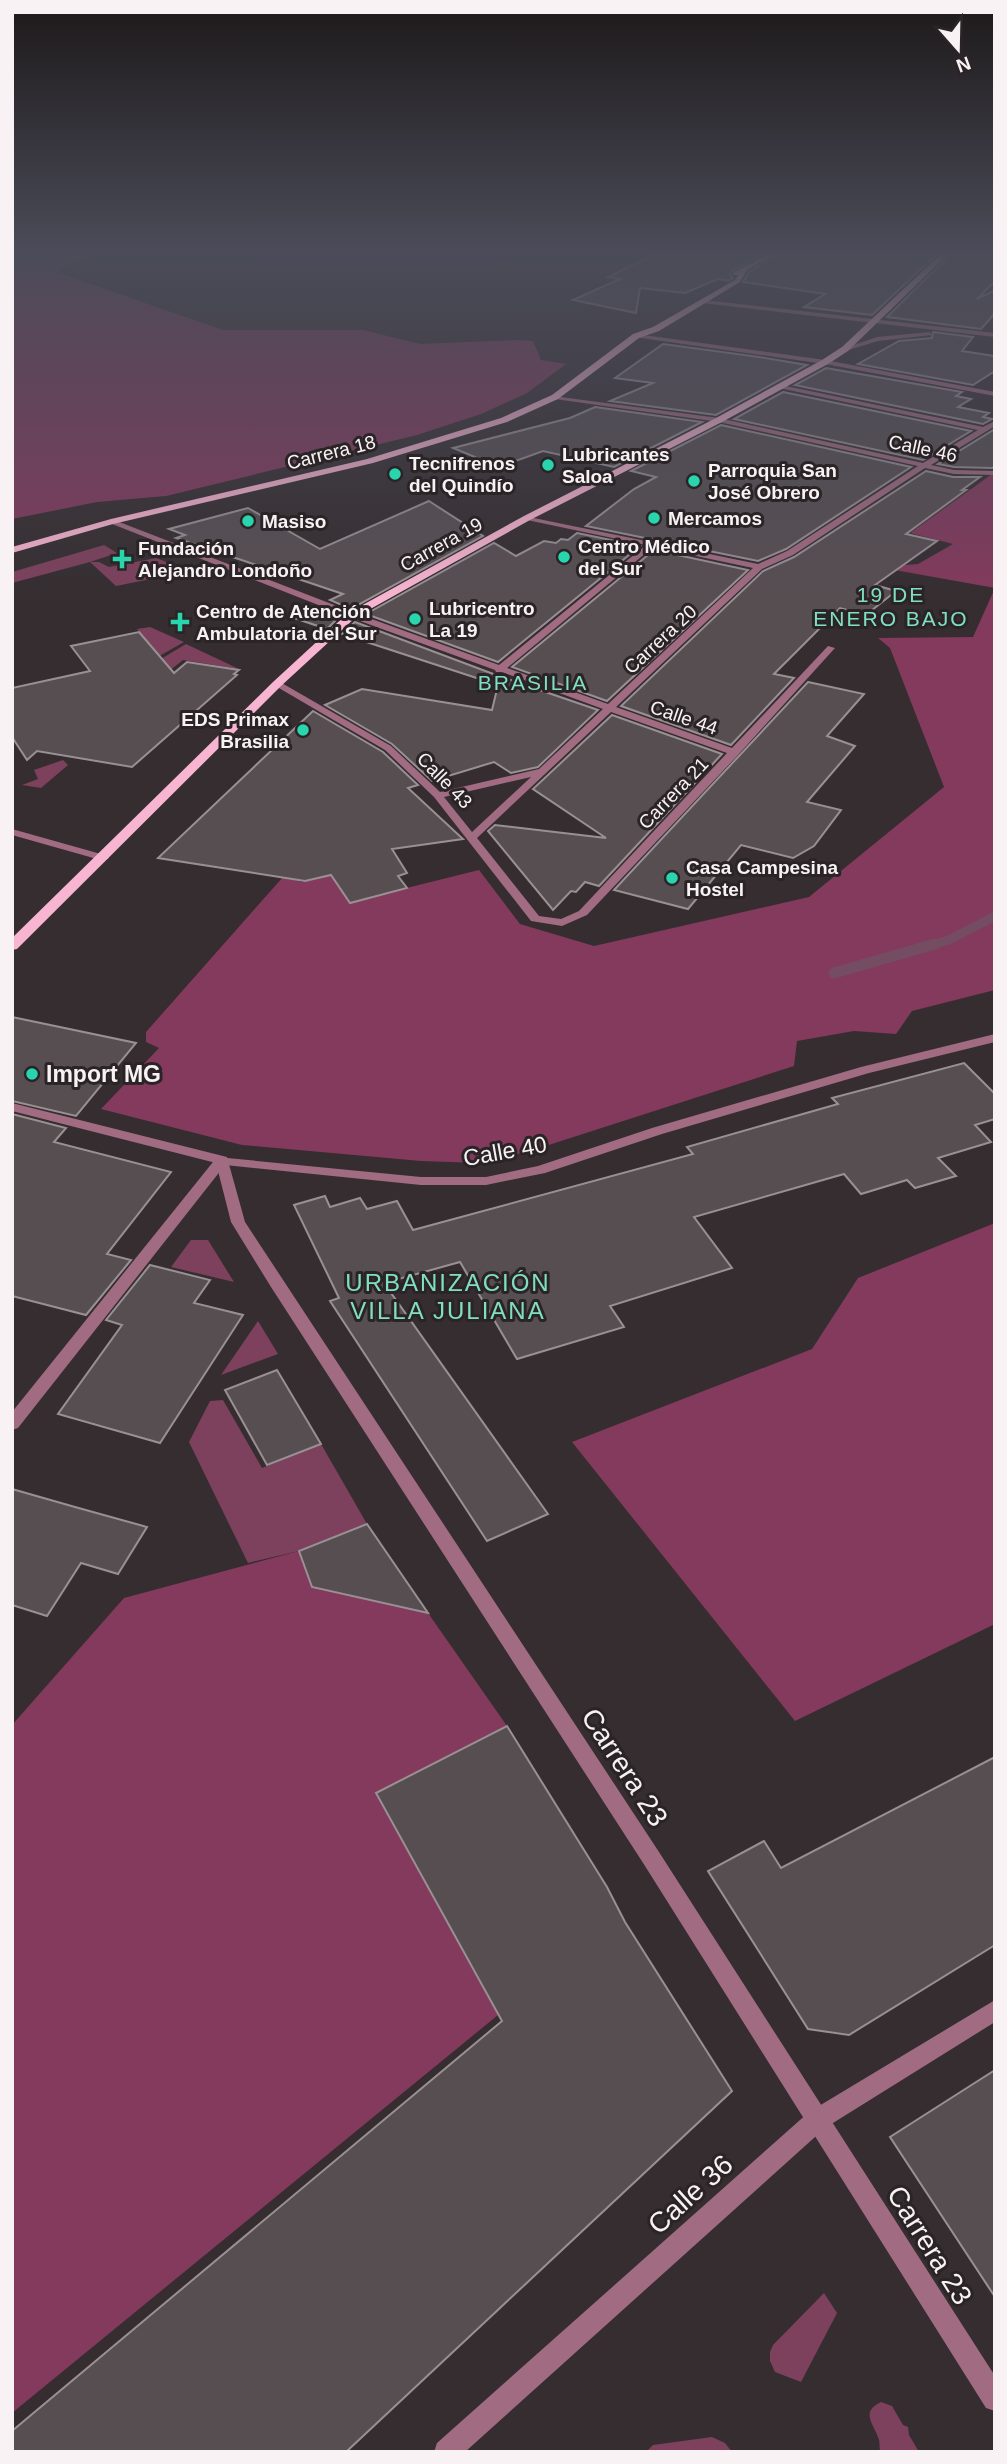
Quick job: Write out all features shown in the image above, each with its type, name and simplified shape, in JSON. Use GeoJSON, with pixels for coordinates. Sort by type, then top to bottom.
{"type":"FeatureCollection","features":[{"type":"Feature","properties":{"kind":"main road","name":"Carrera 18"},"geometry":{"type":"LineString","coordinates":[[12,550],[111,522],[370,461],[504,420],[555,397],[592,369]]}},
{"type":"Feature","properties":{"kind":"main road","name":"Carrera 19"},"geometry":{"type":"LineString","coordinates":[[12,946],[104,858],[277,684],[352,615],[527,518],[719,421],[813,369]]}},
{"type":"Feature","properties":{"kind":"street"},"geometry":{"type":"LineString","coordinates":[[862,369],[995,394]]}},
{"type":"Feature","properties":{"kind":"street"},"geometry":{"type":"LineString","coordinates":[[781,387],[985,430]]}},
{"type":"Feature","properties":{"kind":"street","name":"Calle 46"},"geometry":{"type":"LineString","coordinates":[[555,397],[719,421],[974,474],[995,473]]}},
{"type":"Feature","properties":{"kind":"street","name":"Carrera 20"},"geometry":{"type":"LineString","coordinates":[[473,837],[759,567],[790,554],[925,465],[995,424]]}},
{"type":"Feature","properties":{"kind":"street"},"geometry":{"type":"LineString","coordinates":[[527,518],[759,567]]}},
{"type":"Feature","properties":{"kind":"street","name":"Calle 44"},"geometry":{"type":"LineString","coordinates":[[111,522],[499,670],[735,753]]}},
{"type":"Feature","properties":{"kind":"street"},"geometry":{"type":"LineString","coordinates":[[499,670],[652,544]]}},
{"type":"Feature","properties":{"kind":"street","name":"Carrera 21"},"geometry":{"type":"LineString","coordinates":[[562,923],[583,913],[831,648]]}},
{"type":"Feature","properties":{"kind":"street","name":"Calle 43"},"geometry":{"type":"LineString","coordinates":[[277,684],[388,748],[438,795],[535,919],[562,923]]}},
{"type":"Feature","properties":{"kind":"street"},"geometry":{"type":"LineString","coordinates":[[438,795],[540,772]]}},
{"type":"Feature","properties":{"kind":"street"},"geometry":{"type":"LineString","coordinates":[[12,832],[104,858]]}},
{"type":"Feature","properties":{"kind":"street","name":"Calle 40"},"geometry":{"type":"LineString","coordinates":[[12,1107],[222,1160],[421,1181],[486,1181],[540,1170],[657,1131],[864,1070],[995,1038]]}},
{"type":"Feature","properties":{"kind":"street"},"geometry":{"type":"LineString","coordinates":[[12,1424],[222,1160]]}},
{"type":"Feature","properties":{"kind":"street","name":"Carrera 23"},"geometry":{"type":"LineString","coordinates":[[222,1160],[238,1222],[250,1243],[360,1416],[652,1859],[995,2399]]}},
{"type":"Feature","properties":{"kind":"street","name":"Calle 36"},"geometry":{"type":"LineString","coordinates":[[446,2452],[817,2120],[995,2010]]}},
{"type":"Feature","properties":{"kind":"shaded area"},"geometry":{"type":"Polygon","coordinates":[[[12,369],[559,369],[527,393],[481,414],[417,435],[166,496],[97,502],[12,519],[12,369]]]}},
{"type":"Feature","properties":{"kind":"shaded area"},"geometry":{"type":"Polygon","coordinates":[[[995,474],[995,588],[878,567],[918,564],[953,544],[910,533],[995,474]]]}},
{"type":"Feature","properties":{"kind":"shaded area"},"geometry":{"type":"Polygon","coordinates":[[[104,545],[117,553],[12,583],[12,572],[104,545]]]}},
{"type":"Feature","properties":{"kind":"shaded area"},"geometry":{"type":"Polygon","coordinates":[[[156,558],[191,571],[116,586],[90,562],[99,562],[109,567],[156,558]]]}},
{"type":"Feature","properties":{"kind":"shaded area"},"geometry":{"type":"Polygon","coordinates":[[[995,588],[995,990],[912,1011],[896,1034],[854,1031],[797,1041],[794,1066],[530,1151],[479,1163],[421,1161],[242,1145],[101,1109],[159,1048],[146,1042],[146,1032],[283,877],[302,882],[331,875],[350,902],[479,870],[520,924],[594,946],[809,897],[944,787],[890,648],[878,638],[973,637],[995,588]]]}},
{"type":"Feature","properties":{"kind":"shaded area"},"geometry":{"type":"Polygon","coordinates":[[[150,627],[184,642],[140,667],[158,655],[137,629],[150,627]]]}},
{"type":"Feature","properties":{"kind":"shaded area"},"geometry":{"type":"Polygon","coordinates":[[[186,644],[239,669],[183,660],[164,675],[144,669],[186,644]]]}},
{"type":"Feature","properties":{"kind":"shaded area"},"geometry":{"type":"Polygon","coordinates":[[[63,760],[68,765],[41,788],[22,785],[38,779],[34,770],[63,760]]]}},
{"type":"Feature","properties":{"kind":"shaded area"},"geometry":{"type":"Polygon","coordinates":[[[995,1223],[995,1624],[795,1721],[572,1442],[812,1349],[858,1278],[995,1223]]]}},
{"type":"Feature","properties":{"kind":"shaded area"},"geometry":{"type":"Polygon","coordinates":[[[191,1240],[208,1240],[234,1282],[171,1267],[191,1240]]]}},
{"type":"Feature","properties":{"kind":"shaded area"},"geometry":{"type":"Polygon","coordinates":[[[258,1321],[278,1354],[221,1375],[258,1321]]]}},
{"type":"Feature","properties":{"kind":"shaded area"},"geometry":{"type":"Polygon","coordinates":[[[223,1400],[262,1468],[321,1444],[367,1524],[299,1551],[248,1563],[189,1442],[210,1401],[223,1400]]]}},
{"type":"Feature","properties":{"kind":"shaded area"},"geometry":{"type":"Polygon","coordinates":[[[299,1551],[312,1587],[428,1613],[507,1726],[376,1793],[498,2015],[12,2413],[12,1725],[124,1598],[299,1551]]]}},
{"type":"Feature","properties":{"kind":"shaded area"},"geometry":{"type":"Polygon","coordinates":[[[824,2293],[837,2313],[801,2382],[775,2372],[770,2361],[773,2345],[824,2293]]]}},
{"type":"Feature","properties":{"kind":"shaded area"},"geometry":{"type":"Polygon","coordinates":[[[881,2402],[892,2406],[903,2425],[908,2427],[909,2435],[919,2452],[880,2450],[870,2414],[874,2406],[881,2402]]]}},
{"type":"Feature","properties":{"kind":"shaded area"},"geometry":{"type":"Polygon","coordinates":[[[712,2437],[725,2443],[732,2452],[646,2452],[653,2445],[712,2437]]]}},
{"type":"Feature","properties":{"kind":"building"},"geometry":{"type":"Polygon","coordinates":[[[628,369],[800,369],[716,415],[610,401],[653,383],[615,378],[628,369]]]}},
{"type":"Feature","properties":{"kind":"building"},"geometry":{"type":"Polygon","coordinates":[[[824,369],[832,369],[962,392],[956,396],[971,399],[958,407],[989,413],[983,417],[992,419],[983,424],[795,385],[824,369]]]}},
{"type":"Feature","properties":{"kind":"building"},"geometry":{"type":"Polygon","coordinates":[[[885,369],[995,369],[973,385],[885,369]]]}},
{"type":"Feature","properties":{"kind":"building"},"geometry":{"type":"Polygon","coordinates":[[[783,392],[971,431],[923,460],[734,419],[783,392]]]}},
{"type":"Feature","properties":{"kind":"building"},"geometry":{"type":"Polygon","coordinates":[[[595,407],[702,422],[614,467],[543,451],[499,467],[453,448],[570,418],[595,407]]]}},
{"type":"Feature","properties":{"kind":"building"},"geometry":{"type":"Polygon","coordinates":[[[721,425],[911,467],[786,549],[758,561],[586,526],[634,489],[656,477],[631,471],[721,425]]]}},
{"type":"Feature","properties":{"kind":"building"},"geometry":{"type":"Polygon","coordinates":[[[995,429],[995,466],[992,468],[938,464],[995,429]]]}},
{"type":"Feature","properties":{"kind":"building"},"geometry":{"type":"Polygon","coordinates":[[[926,471],[953,477],[980,477],[906,534],[937,541],[875,585],[896,591],[866,615],[840,608],[774,674],[794,678],[731,745],[621,706],[763,571],[794,557],[926,471]]]}},
{"type":"Feature","properties":{"kind":"building"},"geometry":{"type":"Polygon","coordinates":[[[429,501],[483,536],[351,609],[330,600],[343,594],[176,538],[185,535],[169,529],[248,508],[320,549],[429,501]]]}},
{"type":"Feature","properties":{"kind":"building"},"geometry":{"type":"Polygon","coordinates":[[[577,533],[640,546],[498,662],[366,614],[494,543],[516,556],[544,541],[556,543],[561,539],[568,540],[577,533]]]}},
{"type":"Feature","properties":{"kind":"building"},"geometry":{"type":"Polygon","coordinates":[[[654,550],[748,570],[607,701],[512,667],[654,550]]]}},
{"type":"Feature","properties":{"kind":"building"},"geometry":{"type":"Polygon","coordinates":[[[316,607],[340,616],[327,629],[294,618],[316,607]]]}},
{"type":"Feature","properties":{"kind":"building"},"geometry":{"type":"Polygon","coordinates":[[[355,622],[598,710],[538,767],[511,773],[494,762],[432,781],[392,744],[325,705],[362,689],[492,710],[498,685],[342,634],[355,622]]]}},
{"type":"Feature","properties":{"kind":"building"},"geometry":{"type":"Polygon","coordinates":[[[139,632],[174,673],[187,662],[239,670],[234,674],[237,675],[132,767],[37,751],[27,760],[12,737],[12,688],[90,671],[71,646],[139,632]]]}},
{"type":"Feature","properties":{"kind":"building"},"geometry":{"type":"Polygon","coordinates":[[[808,682],[864,694],[827,736],[855,746],[807,802],[841,810],[814,846],[793,858],[741,845],[688,909],[614,890],[808,682]]]}},
{"type":"Feature","properties":{"kind":"building"},"geometry":{"type":"Polygon","coordinates":[[[313,711],[383,752],[418,785],[408,788],[463,839],[392,849],[407,873],[398,876],[407,888],[350,903],[331,875],[305,881],[158,858],[313,711]]]}},
{"type":"Feature","properties":{"kind":"building"},"geometry":{"type":"Polygon","coordinates":[[[612,715],[722,754],[599,886],[585,882],[576,892],[571,891],[553,910],[488,831],[495,825],[606,838],[533,789],[612,715]]]}},
{"type":"Feature","properties":{"kind":"building"},"geometry":{"type":"Polygon","coordinates":[[[12,1017],[136,1043],[76,1116],[12,1101],[12,1017]]]}},
{"type":"Feature","properties":{"kind":"building"},"geometry":{"type":"Polygon","coordinates":[[[964,1063],[995,1094],[995,1119],[975,1125],[991,1142],[938,1158],[956,1176],[915,1188],[907,1180],[861,1194],[844,1174],[694,1217],[732,1268],[610,1306],[624,1327],[517,1359],[460,1262],[384,1283],[548,1514],[487,1541],[330,1301],[339,1298],[294,1205],[325,1196],[330,1207],[360,1198],[367,1209],[397,1201],[413,1230],[693,1154],[687,1147],[838,1104],[832,1098],[964,1063]]]}},
{"type":"Feature","properties":{"kind":"building"},"geometry":{"type":"Polygon","coordinates":[[[12,1114],[66,1128],[54,1142],[171,1172],[107,1254],[131,1260],[86,1315],[12,1296],[12,1114]]]}},
{"type":"Feature","properties":{"kind":"building"},"geometry":{"type":"Polygon","coordinates":[[[150,1265],[210,1280],[194,1303],[243,1315],[160,1443],[58,1414],[122,1325],[106,1320],[150,1265]]]}},
{"type":"Feature","properties":{"kind":"building"},"geometry":{"type":"Polygon","coordinates":[[[277,1370],[321,1444],[267,1465],[225,1390],[277,1370]]]}},
{"type":"Feature","properties":{"kind":"building"},"geometry":{"type":"Polygon","coordinates":[[[12,1489],[147,1527],[118,1574],[81,1563],[47,1616],[12,1605],[12,1489]]]}},
{"type":"Feature","properties":{"kind":"building"},"geometry":{"type":"Polygon","coordinates":[[[367,1524],[428,1613],[312,1587],[299,1551],[367,1524]]]}},
{"type":"Feature","properties":{"kind":"building"},"geometry":{"type":"Polygon","coordinates":[[[507,1726],[607,1887],[625,1922],[732,2091],[346,2452],[12,2452],[12,2431],[502,2021],[376,1793],[507,1726]]]}},
{"type":"Feature","properties":{"kind":"building"},"geometry":{"type":"Polygon","coordinates":[[[995,1757],[995,1945],[849,2035],[808,2029],[708,1871],[764,1841],[781,1868],[995,1757]]]}},
{"type":"Feature","properties":{"kind":"building"},"geometry":{"type":"Polygon","coordinates":[[[995,2070],[995,2297],[890,2137],[995,2070]]]}},
{"type":"Feature","properties":{"kind":"waterway"},"geometry":{"type":"LineString","coordinates":[[929,946],[949,940],[995,916]]}},
{"type":"Feature","properties":{"kind":"waterway"},"geometry":{"type":"LineString","coordinates":[[834,973],[935,944]]}},
{"type":"Feature","properties":{"kind":"place","name":"Lubricantes Saloa"},"geometry":{"type":"Point","coordinates":[548,465]}},
{"type":"Feature","properties":{"kind":"place","name":"Tecnifrenos del Quindío"},"geometry":{"type":"Point","coordinates":[395,474]}},
{"type":"Feature","properties":{"kind":"place","name":"Parroquia San José Obrero"},"geometry":{"type":"Point","coordinates":[694,481]}},
{"type":"Feature","properties":{"kind":"place","name":"Mercamos"},"geometry":{"type":"Point","coordinates":[654,518]}},
{"type":"Feature","properties":{"kind":"place","name":"Masiso"},"geometry":{"type":"Point","coordinates":[248,521]}},
{"type":"Feature","properties":{"kind":"place","name":"Centro Médico del Sur"},"geometry":{"type":"Point","coordinates":[564,557]}},
{"type":"Feature","properties":{"kind":"place","name":"Fundación Alejandro Londoño"},"geometry":{"type":"Point","coordinates":[122,559]}},
{"type":"Feature","properties":{"kind":"place","name":"Lubricentro La 19"},"geometry":{"type":"Point","coordinates":[415,619]}},
{"type":"Feature","properties":{"kind":"place","name":"Centro de Atención Ambulatoria del Sur"},"geometry":{"type":"Point","coordinates":[180,622]}},
{"type":"Feature","properties":{"kind":"place","name":"EDS Primax Brasilia"},"geometry":{"type":"Point","coordinates":[303,730]}},
{"type":"Feature","properties":{"kind":"place","name":"Casa Campesina Hostel"},"geometry":{"type":"Point","coordinates":[672,878]}},
{"type":"Feature","properties":{"kind":"place","name":"Import MG"},"geometry":{"type":"Point","coordinates":[32,1074]}},
{"type":"Feature","properties":{"kind":"district","name":"19 DE ENERO BAJO"},"geometry":{"type":"Point","coordinates":[891,607]}},
{"type":"Feature","properties":{"kind":"district","name":"BRASILIA"},"geometry":{"type":"Point","coordinates":[533,683]}},
{"type":"Feature","properties":{"kind":"district","name":"URBANIZACIÓN VILLA JULIANA"},"geometry":{"type":"Point","coordinates":[448,1297]}}]}
